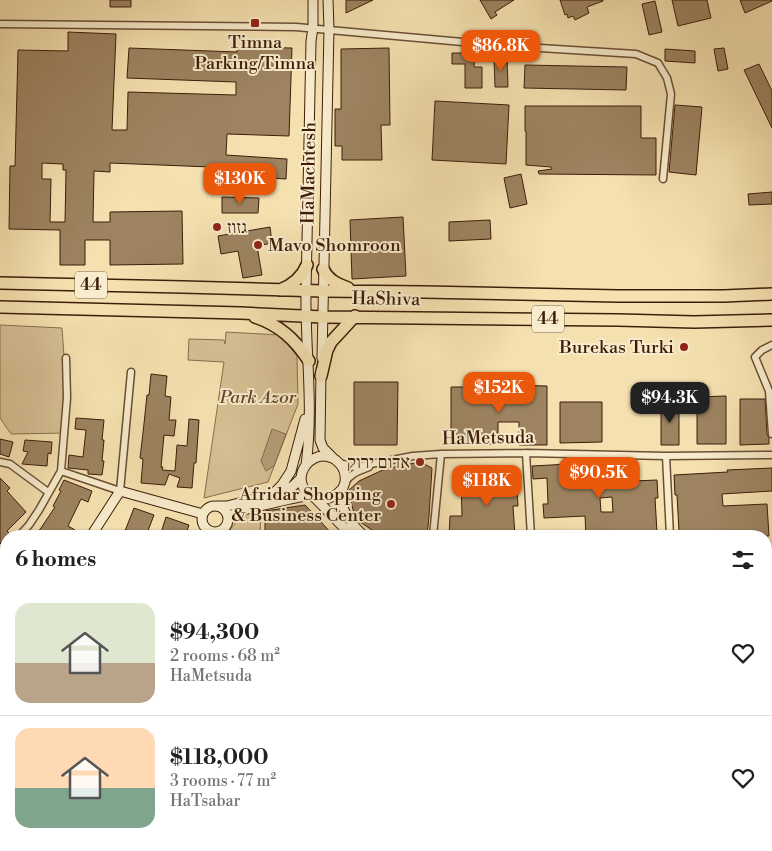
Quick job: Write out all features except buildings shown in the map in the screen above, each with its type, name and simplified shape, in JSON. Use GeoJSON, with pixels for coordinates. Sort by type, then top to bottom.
{"type":"FeatureCollection","features":[{"type":"Feature","properties":{"kind":"highway"},"geometry":{"type":"LineString","coordinates":[[279,290],[287,288],[296,281],[307,265]]}},
{"type":"Feature","properties":{"kind":"highway"},"geometry":{"type":"LineString","coordinates":[[323,270],[336,284],[357,291]]}},
{"type":"Feature","properties":{"kind":"highway","name":"HaShiva"},"geometry":{"type":"LineString","coordinates":[[0,283],[306,291],[618,296],[772,294]]}},
{"type":"Feature","properties":{"kind":"highway","name":"HaShiva"},"geometry":{"type":"LineString","coordinates":[[0,307],[306,316],[694,322],[772,320]]}},
{"type":"Feature","properties":{"kind":"highway"},"geometry":{"type":"LineString","coordinates":[[241,313],[279,327],[302,350],[309,361]]}},
{"type":"Feature","properties":{"kind":"highway"},"geometry":{"type":"LineString","coordinates":[[321,376],[327,350],[331,342],[355,316]]}},
{"type":"Feature","properties":{"kind":"street","name":"HaMachtesh"},"geometry":{"type":"LineString","coordinates":[[310,399],[306,291],[310,41],[313,28],[314,0]]}},
{"type":"Feature","properties":{"kind":"street","name":"HaMachtesh"},"geometry":{"type":"LineString","coordinates":[[328,0],[329,29],[320,440],[323,448],[337,461]]}},
{"type":"Feature","properties":{"kind":"street"},"geometry":{"type":"LineString","coordinates":[[0,24],[313,28],[507,46],[636,54],[658,64],[667,78],[671,94],[663,179]]}},
{"type":"Feature","properties":{"kind":"street"},"geometry":{"type":"LineString","coordinates":[[772,344],[755,357],[769,390],[772,434]]}},
{"type":"Feature","properties":{"kind":"street"},"geometry":{"type":"LineString","coordinates":[[24,530],[39,510],[61,471],[67,398],[66,358]]}},
{"type":"Feature","properties":{"kind":"street"},"geometry":{"type":"LineString","coordinates":[[95,530],[120,491],[131,372]]}},
{"type":"Feature","properties":{"kind":"street"},"geometry":{"type":"LineString","coordinates":[[306,465],[310,399]]}},
{"type":"Feature","properties":{"kind":"street"},"geometry":{"type":"LineString","coordinates":[[272,495],[282,485],[291,471],[310,399]]}},
{"type":"Feature","properties":{"kind":"street"},"geometry":{"type":"LineString","coordinates":[[526,453],[531,530]]}},
{"type":"Feature","properties":{"kind":"street"},"geometry":{"type":"LineString","coordinates":[[434,530],[441,454]]}},
{"type":"Feature","properties":{"kind":"street","name":"HaMetsuda"},"geometry":{"type":"LineString","coordinates":[[337,461],[355,467],[413,456],[441,454],[772,455]]}},
{"type":"Feature","properties":{"kind":"street"},"geometry":{"type":"LineString","coordinates":[[346,530],[304,488],[303,470],[311,460],[325,456],[337,461],[344,470],[341,500],[346,514],[358,530]]}},
{"type":"Feature","properties":{"kind":"street"},"geometry":{"type":"LineString","coordinates":[[666,456],[670,530]]}},
{"type":"Feature","properties":{"kind":"street","name":"HaMetsuda"},"geometry":{"type":"LineString","coordinates":[[343,487],[348,477],[352,474],[384,461]]}},
{"type":"Feature","properties":{"kind":"street"},"geometry":{"type":"LineString","coordinates":[[0,462],[10,464],[48,492]]}},
{"type":"Feature","properties":{"kind":"street"},"geometry":{"type":"LineString","coordinates":[[61,471],[120,491],[203,514]]}},
{"type":"Feature","properties":{"kind":"street"},"geometry":{"type":"LineString","coordinates":[[206,530],[202,519],[203,514],[209,508],[228,506],[272,495],[286,490],[302,478]]}},
{"type":"Feature","properties":{"kind":"street"},"geometry":{"type":"LineString","coordinates":[[228,518],[238,511],[290,499],[312,497],[322,500],[330,499],[337,495],[343,487]]}},
{"type":"Feature","properties":{"kind":"street"},"geometry":{"type":"LineString","coordinates":[[218,506],[225,510],[228,518],[228,523],[222,530]]}},
{"type":"Feature","properties":{"kind":"green space"},"geometry":{"type":"Polygon","coordinates":[[[0,325],[62,328],[67,398],[65,433],[11,434],[0,418],[0,325]]]}},
{"type":"Feature","properties":{"kind":"green space","name":"Park Azor"},"geometry":{"type":"Polygon","coordinates":[[[226,332],[280,335],[297,356],[298,404],[268,482],[204,498],[224,362],[188,360],[189,339],[224,340],[225,344],[226,332]]]}},
{"type":"Feature","properties":{"kind":"green space"},"geometry":{"type":"Polygon","coordinates":[[[261,511],[260,530],[230,530],[241,516],[261,511]]]}},
{"type":"Feature","properties":{"kind":"shaded area"},"geometry":{"type":"Polygon","coordinates":[[[272,429],[286,434],[274,466],[266,471],[261,461],[272,429]]]}},
{"type":"Feature","properties":{"kind":"place","name":"Timna Parking/Timna"},"geometry":{"type":"Point","coordinates":[255,23]}},
{"type":"Feature","properties":{"kind":"place","name":"גזוז"},"geometry":{"type":"Point","coordinates":[217,227]}},
{"type":"Feature","properties":{"kind":"place","name":"Mavo Shomroon"},"geometry":{"type":"Point","coordinates":[258,245]}},
{"type":"Feature","properties":{"kind":"place","name":"Burekas Turki"},"geometry":{"type":"Point","coordinates":[684,347]}},
{"type":"Feature","properties":{"kind":"place","name":"אדום ירוק"},"geometry":{"type":"Point","coordinates":[420,462]}},
{"type":"Feature","properties":{"kind":"place","name":"Afridar Shopping & Business Center"},"geometry":{"type":"Point","coordinates":[391,504]}}]}
